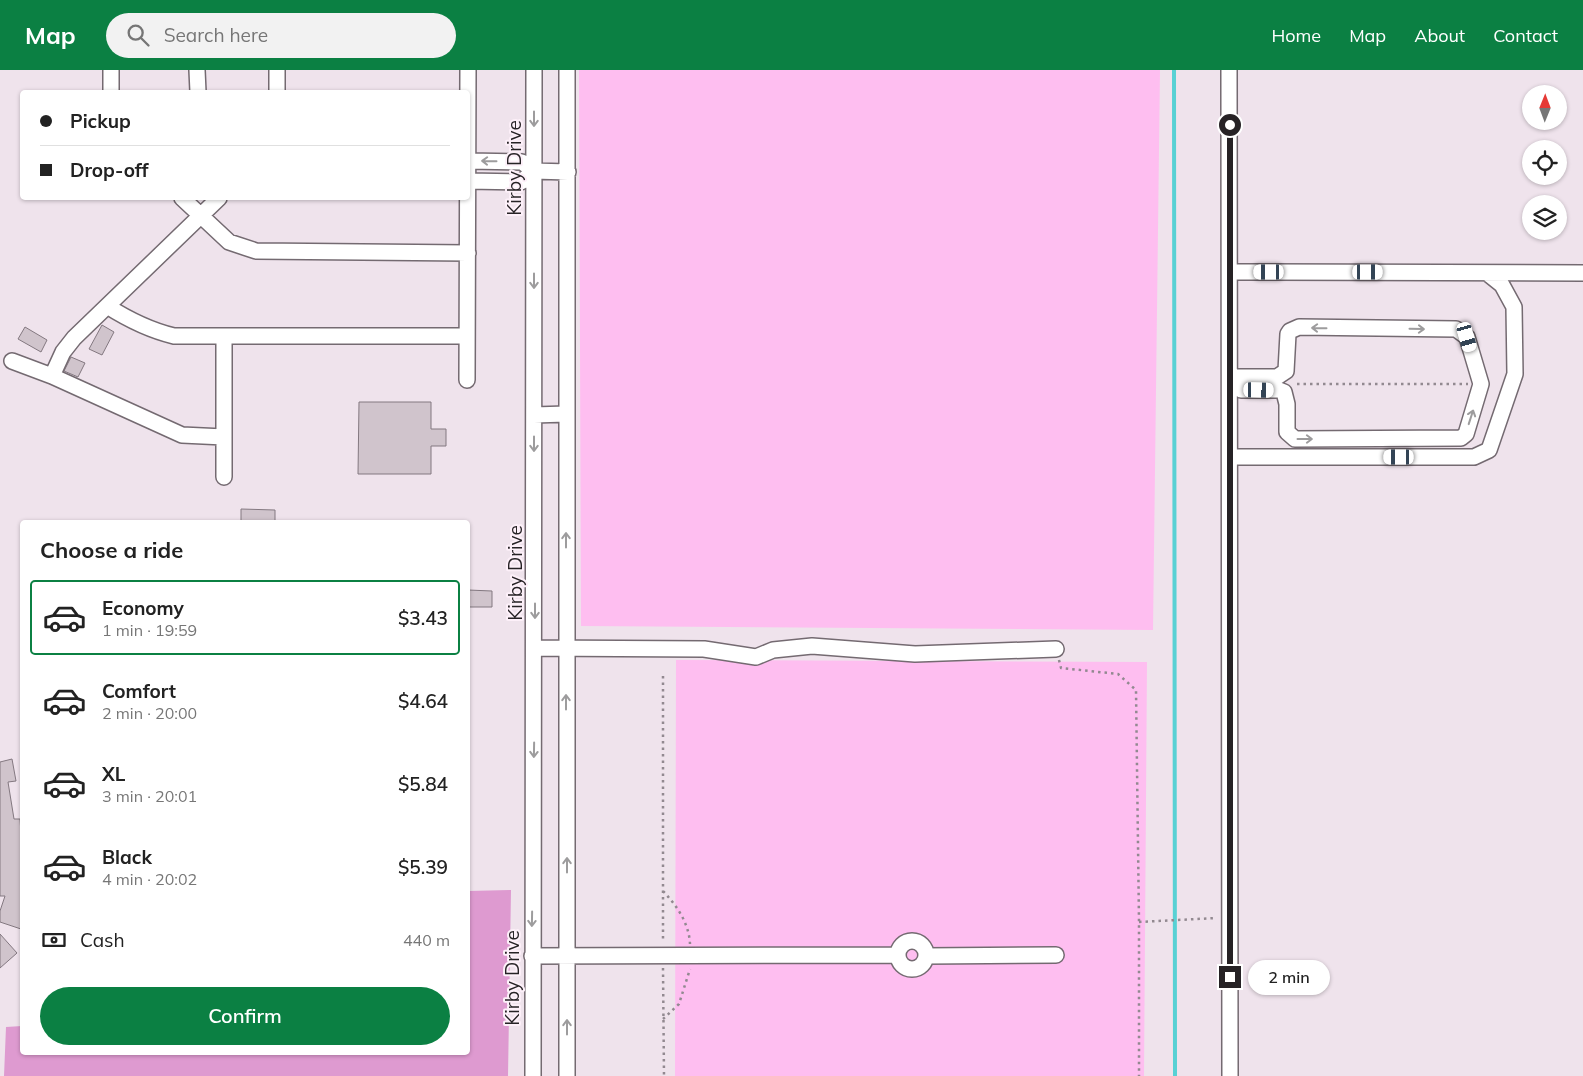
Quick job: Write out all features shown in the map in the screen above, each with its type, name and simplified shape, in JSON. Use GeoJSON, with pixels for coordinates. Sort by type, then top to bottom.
{"type":"FeatureCollection","features":[{"type":"Feature","properties":{"kind":"street"},"geometry":{"type":"LineString","coordinates":[[110,70],[111,90]]}},
{"type":"Feature","properties":{"kind":"street"},"geometry":{"type":"LineString","coordinates":[[197,70],[198,90]]}},
{"type":"Feature","properties":{"kind":"street"},"geometry":{"type":"LineString","coordinates":[[277,70],[277,90]]}},
{"type":"Feature","properties":{"kind":"street"},"geometry":{"type":"LineString","coordinates":[[468,70],[468,90]]}},
{"type":"Feature","properties":{"kind":"street","name":"Kirby Drive"},"geometry":{"type":"LineString","coordinates":[[533,1076],[532,956],[535,648],[534,70]]}},
{"type":"Feature","properties":{"kind":"street"},"geometry":{"type":"LineString","coordinates":[[567,70],[567,1076]]}},
{"type":"Feature","properties":{"kind":"street"},"geometry":{"type":"LineString","coordinates":[[1229,70],[1232,383],[1230,457],[1230,1076]]}},
{"type":"Feature","properties":{"kind":"street"},"geometry":{"type":"LineString","coordinates":[[470,170],[522,182],[534,171],[568,172]]}},
{"type":"Feature","properties":{"kind":"street"},"geometry":{"type":"LineString","coordinates":[[184,200],[229,242],[256,251],[468,252]]}},
{"type":"Feature","properties":{"kind":"street"},"geometry":{"type":"LineString","coordinates":[[52,376],[63,352],[107,306],[217,200]]}},
{"type":"Feature","properties":{"kind":"street"},"geometry":{"type":"LineString","coordinates":[[467,380],[468,200]]}},
{"type":"Feature","properties":{"kind":"street"},"geometry":{"type":"LineString","coordinates":[[1230,272],[1583,273]]}},
{"type":"Feature","properties":{"kind":"street"},"geometry":{"type":"LineString","coordinates":[[1230,457],[1474,457],[1489,450],[1515,374],[1514,307],[1502,285],[1487,273]]}},
{"type":"Feature","properties":{"kind":"street"},"geometry":{"type":"LineString","coordinates":[[107,306],[132,322],[154,331],[174,336],[467,336]]}},
{"type":"Feature","properties":{"kind":"street"},"geometry":{"type":"LineString","coordinates":[[1294,328],[1368,328],[1456,329],[1467,337],[1481,384],[1466,434],[1461,438],[1305,439],[1292,438],[1287,432],[1287,404],[1284,392],[1279,390],[1241,390],[1232,383],[1237,376],[1277,377],[1286,371],[1288,334],[1294,328]]}},
{"type":"Feature","properties":{"kind":"street"},"geometry":{"type":"LineString","coordinates":[[224,336],[224,477]]}},
{"type":"Feature","properties":{"kind":"street"},"geometry":{"type":"LineString","coordinates":[[12,362],[52,376],[182,435],[224,437]]}},
{"type":"Feature","properties":{"kind":"street"},"geometry":{"type":"LineString","coordinates":[[534,415],[566,414]]}},
{"type":"Feature","properties":{"kind":"street"},"geometry":{"type":"LineString","coordinates":[[535,648],[704,649],[756,657],[773,650],[812,646],[914,654],[1056,649]]}},
{"type":"Feature","properties":{"kind":"street"},"geometry":{"type":"LineString","coordinates":[[912,940],[921,944],[926,956],[918,967],[909,969],[901,964],[897,955],[900,947],[912,940]]}},
{"type":"Feature","properties":{"kind":"street"},"geometry":{"type":"LineString","coordinates":[[532,956],[897,955]]}},
{"type":"Feature","properties":{"kind":"street"},"geometry":{"type":"LineString","coordinates":[[926,956],[1056,955]]}},
{"type":"Feature","properties":{"kind":"path"},"geometry":{"type":"LineString","coordinates":[[1297,384],[1481,384]]}},
{"type":"Feature","properties":{"kind":"path"},"geometry":{"type":"LineString","coordinates":[[1056,649],[1061,668],[1118,674],[1136,690],[1139,922],[1138,1076]]}},
{"type":"Feature","properties":{"kind":"path"},"geometry":{"type":"LineString","coordinates":[[663,676],[664,1076]]}},
{"type":"Feature","properties":{"kind":"path"},"geometry":{"type":"LineString","coordinates":[[1139,922],[1230,917]]}},
{"type":"Feature","properties":{"kind":"shaded area"},"geometry":{"type":"Polygon","coordinates":[[[579,70],[1160,70],[1153,630],[581,626],[579,70]]]}},
{"type":"Feature","properties":{"kind":"shaded area"},"geometry":{"type":"Polygon","coordinates":[[[676,660],[1147,662],[1144,1076],[675,1076],[676,660]]]}},
{"type":"Feature","properties":{"kind":"shaded area"},"geometry":{"type":"Polygon","coordinates":[[[511,890],[508,1076],[4,1076],[6,1027],[20,1026],[20,1055],[470,1055],[470,891],[511,890]]]}},
{"type":"Feature","properties":{"kind":"building"},"geometry":{"type":"Polygon","coordinates":[[[102,325],[114,332],[102,355],[89,349],[102,325]]]}},
{"type":"Feature","properties":{"kind":"building"},"geometry":{"type":"Polygon","coordinates":[[[25,327],[47,340],[41,352],[18,339],[25,327]]]}},
{"type":"Feature","properties":{"kind":"building"},"geometry":{"type":"Polygon","coordinates":[[[71,357],[85,363],[78,377],[64,371],[71,357]]]}},
{"type":"Feature","properties":{"kind":"building"},"geometry":{"type":"Polygon","coordinates":[[[359,402],[431,402],[431,429],[446,429],[446,446],[431,446],[431,474],[358,474],[359,402]]]}},
{"type":"Feature","properties":{"kind":"building"},"geometry":{"type":"Polygon","coordinates":[[[241,509],[275,510],[275,520],[241,520],[241,509]]]}},
{"type":"Feature","properties":{"kind":"building"},"geometry":{"type":"Polygon","coordinates":[[[470,590],[492,591],[492,607],[470,607],[470,590]]]}},
{"type":"Feature","properties":{"kind":"building"},"geometry":{"type":"Polygon","coordinates":[[[12,759],[16,781],[8,782],[14,819],[20,819],[20,929],[0,922],[0,911],[5,896],[0,896],[0,762],[12,759]]]}},
{"type":"Feature","properties":{"kind":"building"},"geometry":{"type":"Polygon","coordinates":[[[0,934],[17,953],[0,968],[0,934]]]}},
{"type":"Feature","properties":{"kind":"waterway"},"geometry":{"type":"LineString","coordinates":[[1174,70],[1175,1076]]}},
{"type":"Feature","properties":{"kind":"route"},"geometry":{"type":"LineString","coordinates":[[1230,125],[1230,977]]}}]}
